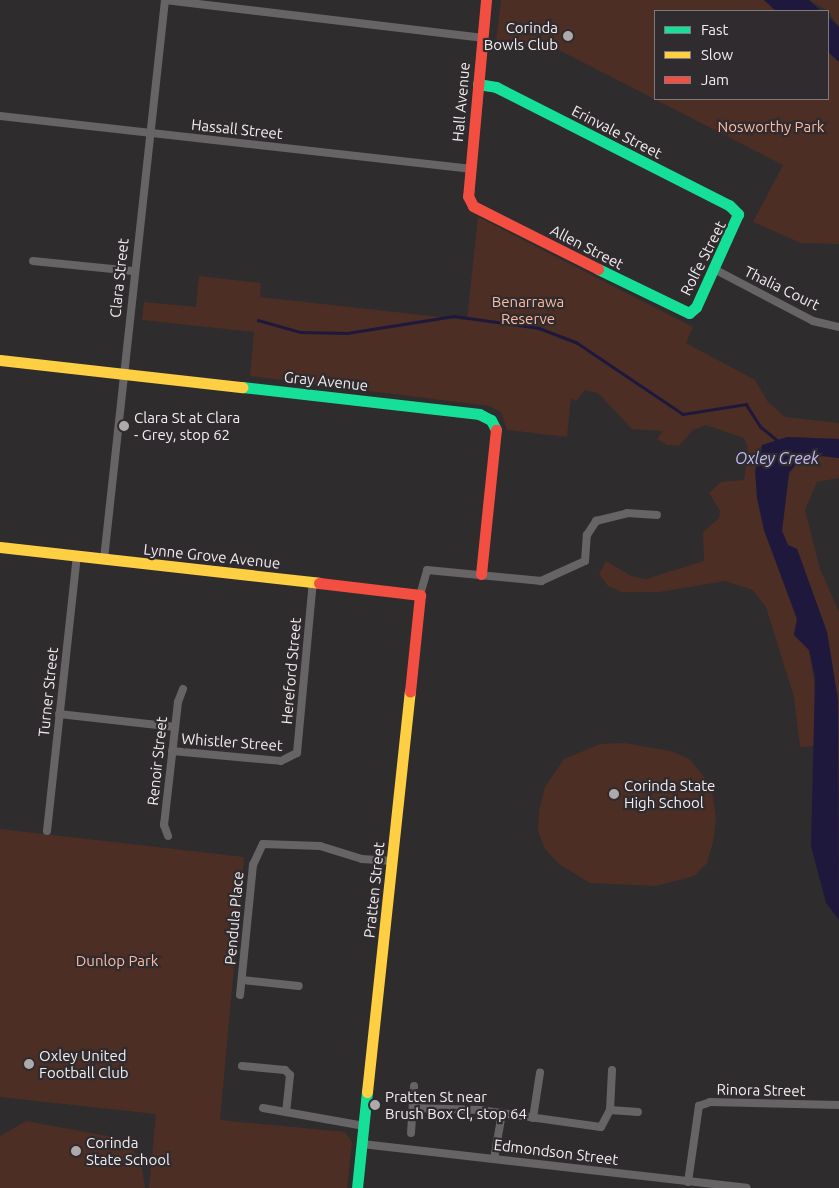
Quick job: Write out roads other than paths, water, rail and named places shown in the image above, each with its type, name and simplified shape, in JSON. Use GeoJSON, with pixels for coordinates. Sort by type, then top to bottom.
{"type":"FeatureCollection","features":[{"type":"Feature","properties":{"kind":"street"},"geometry":{"type":"LineString","coordinates":[[165,0],[482,38]]}},
{"type":"Feature","properties":{"kind":"street","name":"Clara Street"},"geometry":{"type":"LineString","coordinates":[[104,559],[133,272],[165,0]]}},
{"type":"Feature","properties":{"kind":"street","name":"Hall Avenue"},"geometry":{"type":"LineString","coordinates":[[473,206],[468,196],[486,0]]}},
{"type":"Feature","properties":{"kind":"street","name":"Erinvale Street"},"geometry":{"type":"LineString","coordinates":[[478,84],[496,87],[729,205],[738,214]]}},
{"type":"Feature","properties":{"kind":"street","name":"Hassall Street"},"geometry":{"type":"LineString","coordinates":[[0,116],[470,169]]}},
{"type":"Feature","properties":{"kind":"street","name":"Allen Street"},"geometry":{"type":"LineString","coordinates":[[473,206],[689,313]]}},
{"type":"Feature","properties":{"kind":"street","name":"Rolfe Street"},"geometry":{"type":"LineString","coordinates":[[689,313],[696,307],[738,214]]}},
{"type":"Feature","properties":{"kind":"street"},"geometry":{"type":"LineString","coordinates":[[33,262],[133,272]]}},
{"type":"Feature","properties":{"kind":"street","name":"Thalia Court"},"geometry":{"type":"LineString","coordinates":[[714,269],[813,320],[839,326]]}},
{"type":"Feature","properties":{"kind":"street","name":"Gray Avenue"},"geometry":{"type":"LineString","coordinates":[[0,360],[479,414],[491,420],[497,433],[481,574]]}},
{"type":"Feature","properties":{"kind":"street"},"geometry":{"type":"LineString","coordinates":[[420,596],[427,570],[541,581],[586,561],[587,535],[596,521],[626,513],[657,515]]}},
{"type":"Feature","properties":{"kind":"street","name":"Lynne Grove Avenue"},"geometry":{"type":"LineString","coordinates":[[0,547],[313,582],[420,596]]}},
{"type":"Feature","properties":{"kind":"street","name":"Turner Street"},"geometry":{"type":"LineString","coordinates":[[47,831],[77,556]]}},
{"type":"Feature","properties":{"kind":"street","name":"Hereford Street"},"geometry":{"type":"LineString","coordinates":[[290,760],[297,753],[313,582]]}},
{"type":"Feature","properties":{"kind":"street","name":"Pratten Street"},"geometry":{"type":"LineString","coordinates":[[357,1188],[420,596]]}},
{"type":"Feature","properties":{"kind":"street","name":"Renoir Street"},"geometry":{"type":"LineString","coordinates":[[168,836],[164,825],[175,727],[183,689]]}},
{"type":"Feature","properties":{"kind":"street"},"geometry":{"type":"LineString","coordinates":[[59,714],[175,727]]}},
{"type":"Feature","properties":{"kind":"street","name":"Whistler Street"},"geometry":{"type":"LineString","coordinates":[[172,752],[290,760]]}},
{"type":"Feature","properties":{"kind":"street","name":"Pendula Place"},"geometry":{"type":"LineString","coordinates":[[240,995],[252,865],[263,844],[320,846],[362,859],[392,861]]}},
{"type":"Feature","properties":{"kind":"street","name":"Pendula Place"},"geometry":{"type":"LineString","coordinates":[[242,980],[299,986]]}},
{"type":"Feature","properties":{"kind":"street"},"geometry":{"type":"LineString","coordinates":[[242,1066],[285,1070],[290,1075],[286,1110]]}},
{"type":"Feature","properties":{"kind":"street"},"geometry":{"type":"LineString","coordinates":[[414,1108],[502,1113],[601,1127],[610,1110],[612,1070]]}},
{"type":"Feature","properties":{"kind":"street"},"geometry":{"type":"LineString","coordinates":[[533,1118],[540,1073]]}},
{"type":"Feature","properties":{"kind":"street"},"geometry":{"type":"LineString","coordinates":[[411,1133],[414,1086]]}},
{"type":"Feature","properties":{"kind":"street","name":"Rinora Street"},"geometry":{"type":"LineString","coordinates":[[688,1182],[699,1106],[710,1102],[839,1105]]}},
{"type":"Feature","properties":{"kind":"street"},"geometry":{"type":"LineString","coordinates":[[263,1108],[286,1110],[364,1126]]}},
{"type":"Feature","properties":{"kind":"street"},"geometry":{"type":"LineString","coordinates":[[610,1110],[638,1112]]}},
{"type":"Feature","properties":{"kind":"street"},"geometry":{"type":"LineString","coordinates":[[494,1159],[502,1113]]}},
{"type":"Feature","properties":{"kind":"street","name":"Edmondson Street"},"geometry":{"type":"LineString","coordinates":[[362,1144],[746,1188]]}},
{"type":"Feature","properties":{"kind":"water"},"geometry":{"type":"Polygon","coordinates":[[[764,0],[809,0],[820,10],[775,10],[764,0]]]}},
{"type":"Feature","properties":{"kind":"water"},"geometry":{"type":"Polygon","coordinates":[[[829,18],[839,27],[839,62],[829,53],[829,18]]]}},
{"type":"Feature","properties":{"kind":"water","name":"Oxley Creek"},"geometry":{"type":"Polygon","coordinates":[[[787,437],[839,439],[839,458],[822,456],[796,464],[789,473],[782,531],[788,545],[797,549],[827,632],[838,700],[839,920],[826,903],[811,846],[815,677],[809,650],[794,635],[797,619],[764,530],[757,498],[755,471],[762,445],[787,437]]]}},
{"type":"Feature","properties":{"kind":"waterway"},"geometry":{"type":"LineString","coordinates":[[258,320],[300,332],[347,333],[454,316],[539,328],[576,342],[683,414],[746,404],[761,427],[777,440]]}},
{"type":"Feature","properties":{"kind":"place","name":"Corinda Bowls Club"},"geometry":{"type":"Point","coordinates":[568,36]}},
{"type":"Feature","properties":{"kind":"place","name":"Clara St at Clara - Grey, stop 62"},"geometry":{"type":"Point","coordinates":[124,426]}},
{"type":"Feature","properties":{"kind":"place","name":"Corinda State High School"},"geometry":{"type":"Point","coordinates":[614,794]}},
{"type":"Feature","properties":{"kind":"place","name":"Oxley United Football Club"},"geometry":{"type":"Point","coordinates":[29,1064]}},
{"type":"Feature","properties":{"kind":"place","name":"Pratten St near Brush Box Cl, stop 64"},"geometry":{"type":"Point","coordinates":[375,1105]}},
{"type":"Feature","properties":{"kind":"place","name":"Corinda State School"},"geometry":{"type":"Point","coordinates":[76,1151]}},
{"type":"Feature","properties":{"kind":"park label","name":"Nosworthy Park"},"geometry":{"type":"Point","coordinates":[771,127]}},
{"type":"Feature","properties":{"kind":"park label","name":"Benarrawa Reserve"},"geometry":{"type":"Point","coordinates":[528,310]}},
{"type":"Feature","properties":{"kind":"park label","name":"Dunlop Park"},"geometry":{"type":"Point","coordinates":[117,961]}}]}
